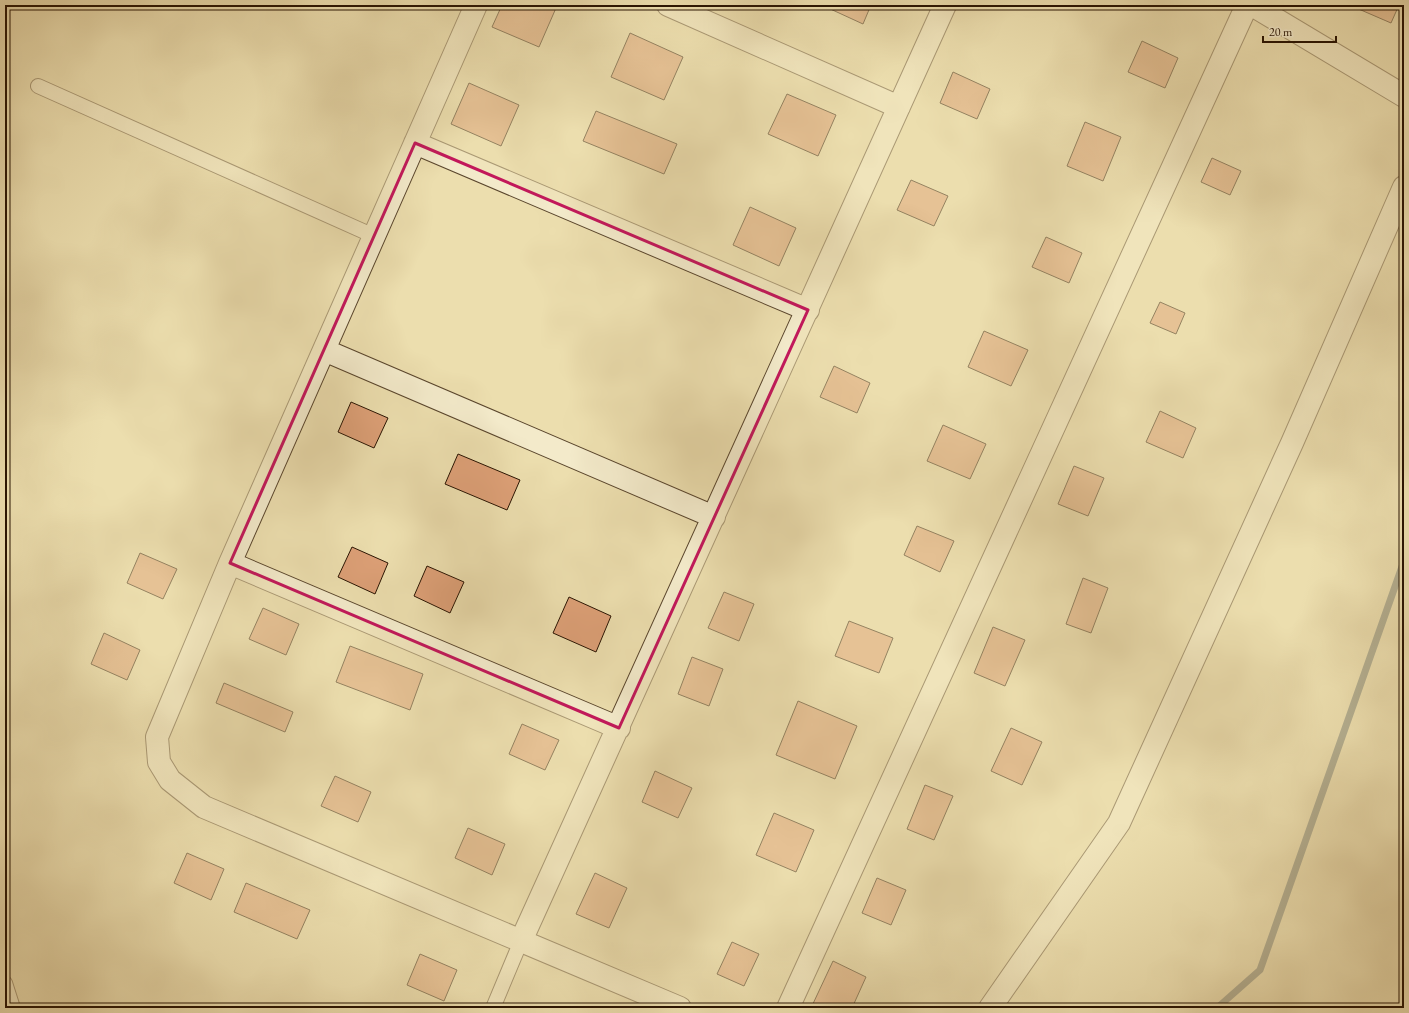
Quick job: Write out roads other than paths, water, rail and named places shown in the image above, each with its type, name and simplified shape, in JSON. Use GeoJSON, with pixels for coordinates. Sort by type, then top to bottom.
{"type":"FeatureCollection","features":[{"type":"Feature","properties":{"kind":"street"},"geometry":{"type":"LineString","coordinates":[[476,5],[230,563],[157,737],[159,762],[170,780],[204,807],[680,1008]]}},
{"type":"Feature","properties":{"kind":"street"},"geometry":{"type":"LineString","coordinates":[[668,5],[899,107]]}},
{"type":"Feature","properties":{"kind":"street"},"geometry":{"type":"LineString","coordinates":[[521,941],[619,728],[945,5]]}},
{"type":"Feature","properties":{"kind":"street"},"geometry":{"type":"LineString","coordinates":[[788,1008],[1247,5]]}},
{"type":"Feature","properties":{"kind":"street"},"geometry":{"type":"LineString","coordinates":[[1252,5],[1404,96]]}},
{"type":"Feature","properties":{"kind":"street"},"geometry":{"type":"LineString","coordinates":[[415,143],[808,310]]}},
{"type":"Feature","properties":{"kind":"street"},"geometry":{"type":"LineString","coordinates":[[990,1008],[1119,823],[1292,443],[1404,187]]}},
{"type":"Feature","properties":{"kind":"street"},"geometry":{"type":"LineString","coordinates":[[324,350],[714,517]]}},
{"type":"Feature","properties":{"kind":"street"},"geometry":{"type":"LineString","coordinates":[[230,563],[619,728]]}},
{"type":"Feature","properties":{"kind":"lane"},"geometry":{"type":"LineString","coordinates":[[38,86],[374,236]]}},
{"type":"Feature","properties":{"kind":"lane"},"geometry":{"type":"LineString","coordinates":[[493,1008],[521,941]]}},
{"type":"Feature","properties":{"kind":"lane"},"geometry":{"type":"LineString","coordinates":[[5,983],[13,1008]]}},
{"type":"Feature","properties":{"kind":"waterway"},"geometry":{"type":"LineString","coordinates":[[1217,1008],[1260,970],[1404,561]]}}]}
